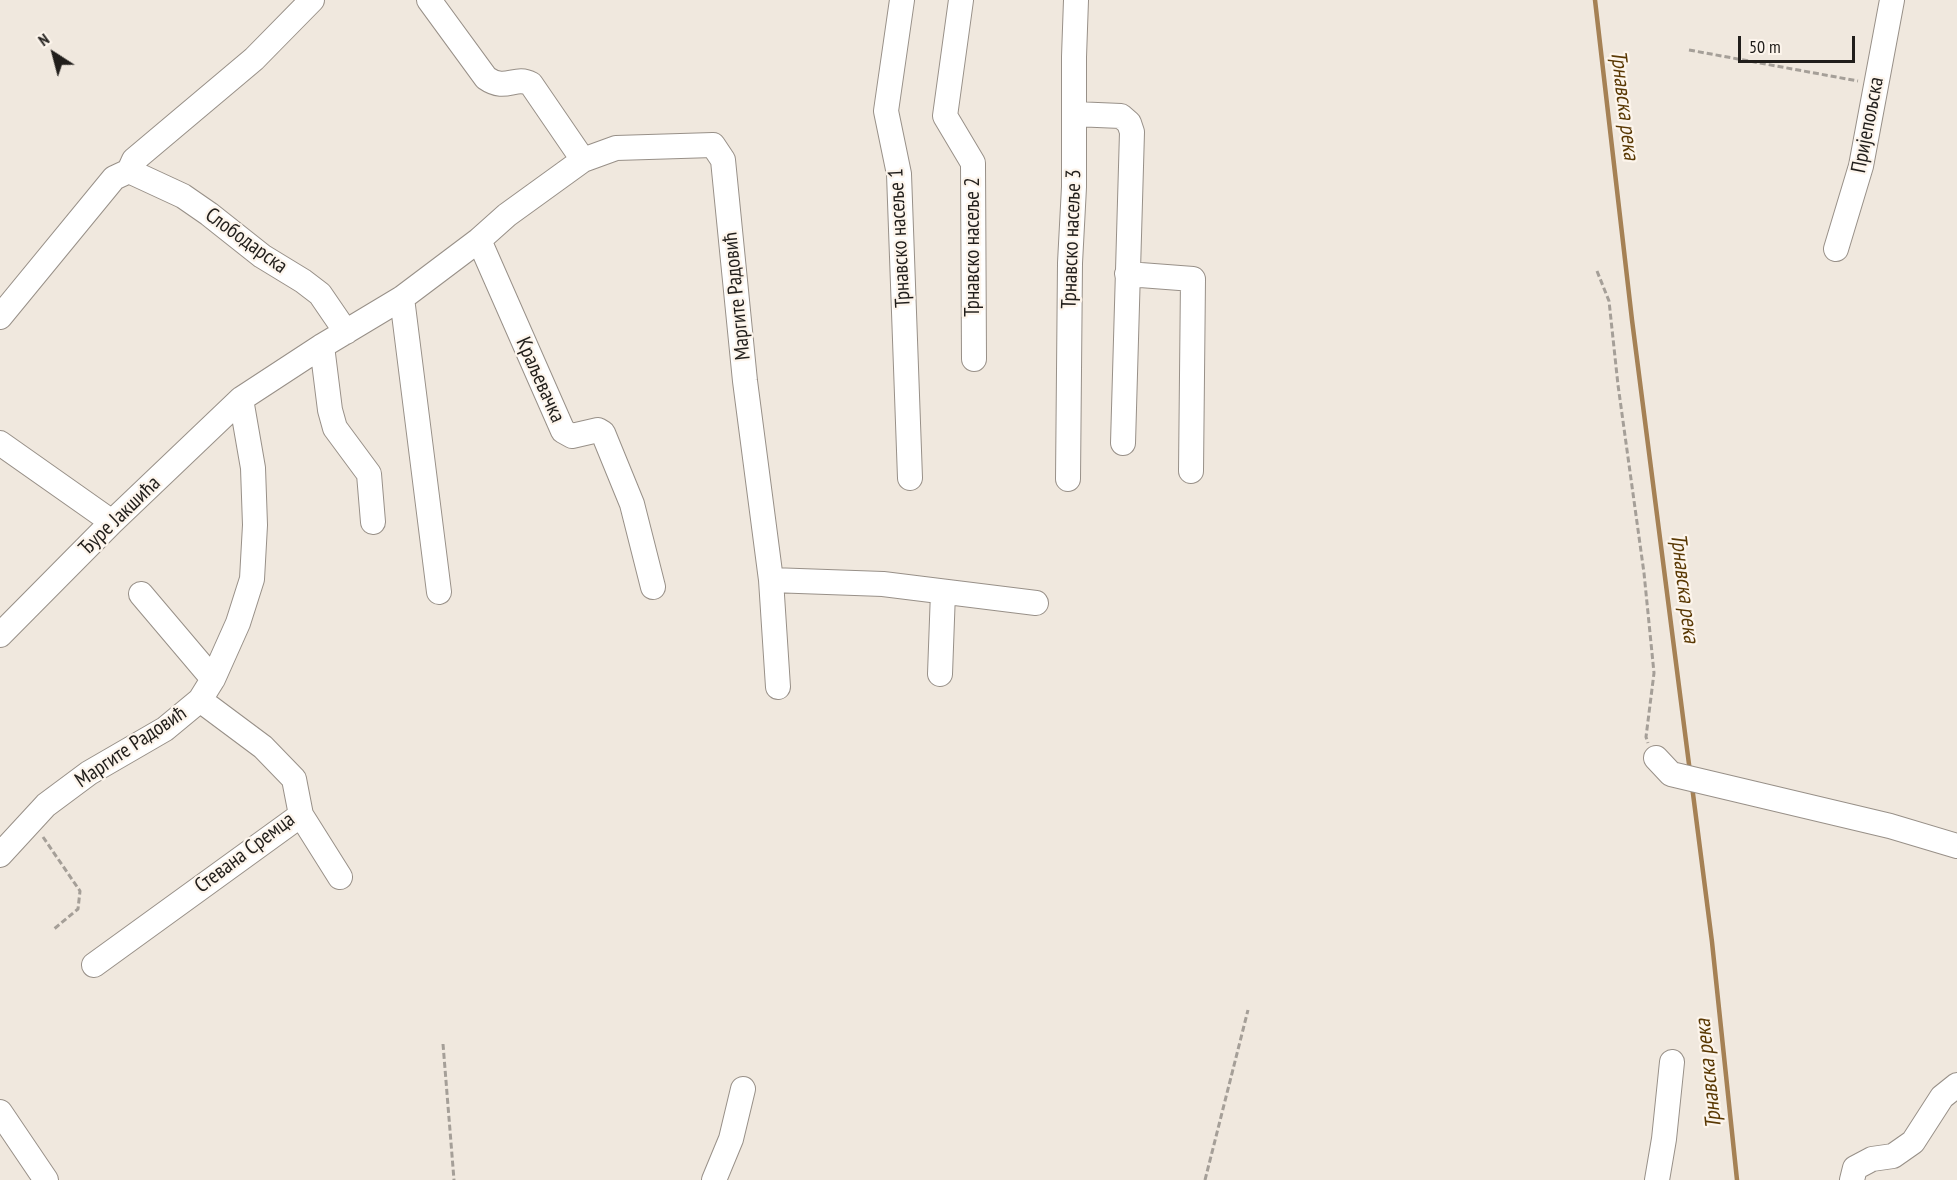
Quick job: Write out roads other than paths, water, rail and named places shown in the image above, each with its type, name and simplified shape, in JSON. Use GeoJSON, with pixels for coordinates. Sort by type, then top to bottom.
{"type":"FeatureCollection","features":[{"type":"Feature","properties":{"kind":"street"},"geometry":{"type":"LineString","coordinates":[[0,317],[114,178],[129,171],[134,160],[254,59],[312,0]]}},
{"type":"Feature","properties":{"kind":"street"},"geometry":{"type":"LineString","coordinates":[[429,0],[486,78],[503,85],[522,81],[531,84],[583,160]]}},
{"type":"Feature","properties":{"kind":"street","name":"Трнавско насеље 1"},"geometry":{"type":"LineString","coordinates":[[902,0],[886,111],[899,174],[910,478]]}},
{"type":"Feature","properties":{"kind":"street","name":"Трнавско насеље 2"},"geometry":{"type":"LineString","coordinates":[[961,0],[945,116],[973,163],[974,359]]}},
{"type":"Feature","properties":{"kind":"street","name":"Трнавско насеље 3"},"geometry":{"type":"LineString","coordinates":[[1068,479],[1076,0]]}},
{"type":"Feature","properties":{"kind":"street","name":"Пријепољска"},"geometry":{"type":"LineString","coordinates":[[1836,249],[1861,166],[1892,0]]}},
{"type":"Feature","properties":{"kind":"street"},"geometry":{"type":"LineString","coordinates":[[1074,114],[1121,116],[1129,123],[1132,132],[1124,443]]}},
{"type":"Feature","properties":{"kind":"street","name":"Маргите Радовић"},"geometry":{"type":"LineString","coordinates":[[0,855],[46,806],[89,773],[165,729],[200,700],[213,679],[238,623],[252,579],[255,525],[253,468],[241,399],[322,346],[402,298],[479,240],[507,214],[583,160],[616,148],[713,146],[723,160],[745,381],[771,580],[778,687]]}},
{"type":"Feature","properties":{"kind":"street","name":"Слободарска"},"geometry":{"type":"LineString","coordinates":[[129,171],[183,196],[218,220],[262,256],[303,281],[320,294],[346,332]]}},
{"type":"Feature","properties":{"kind":"street","name":"Краљевачка"},"geometry":{"type":"LineString","coordinates":[[479,240],[562,431],[572,436],[598,430],[603,433],[632,504],[653,587]]}},
{"type":"Feature","properties":{"kind":"street"},"geometry":{"type":"LineString","coordinates":[[1127,274],[1192,279],[1191,471]]}},
{"type":"Feature","properties":{"kind":"street"},"geometry":{"type":"LineString","coordinates":[[402,298],[439,592]]}},
{"type":"Feature","properties":{"kind":"street"},"geometry":{"type":"LineString","coordinates":[[322,346],[330,410],[335,429],[369,474],[373,522]]}},
{"type":"Feature","properties":{"kind":"street","name":"Ђуре Јакшића"},"geometry":{"type":"LineString","coordinates":[[0,635],[112,522],[241,399]]}},
{"type":"Feature","properties":{"kind":"street"},"geometry":{"type":"LineString","coordinates":[[0,443],[112,522]]}},
{"type":"Feature","properties":{"kind":"street"},"geometry":{"type":"LineString","coordinates":[[771,580],[883,585],[1036,603]]}},
{"type":"Feature","properties":{"kind":"street"},"geometry":{"type":"LineString","coordinates":[[940,674],[943,592]]}},
{"type":"Feature","properties":{"kind":"street"},"geometry":{"type":"LineString","coordinates":[[141,594],[213,679]]}},
{"type":"Feature","properties":{"kind":"street","name":"Стевана Сремца"},"geometry":{"type":"LineString","coordinates":[[94,965],[301,814],[294,779],[263,747],[200,700]]}},
{"type":"Feature","properties":{"kind":"street"},"geometry":{"type":"LineString","coordinates":[[1656,758],[1671,774],[1890,826],[1957,846]]}},
{"type":"Feature","properties":{"kind":"street"},"geometry":{"type":"LineString","coordinates":[[301,814],[340,877]]}},
{"type":"Feature","properties":{"kind":"street"},"geometry":{"type":"LineString","coordinates":[[1657,1180],[1672,1062]]}},
{"type":"Feature","properties":{"kind":"street"},"geometry":{"type":"LineString","coordinates":[[1852,1180],[1855,1168],[1872,1160],[1893,1156],[1913,1142],[1942,1097],[1957,1085]]}},
{"type":"Feature","properties":{"kind":"street"},"geometry":{"type":"LineString","coordinates":[[714,1180],[731,1139],[743,1089]]}},
{"type":"Feature","properties":{"kind":"street"},"geometry":{"type":"LineString","coordinates":[[0,1112],[46,1180]]}},
{"type":"Feature","properties":{"kind":"waterway","name":"Трнавска река"},"geometry":{"type":"LineString","coordinates":[[1595,0],[1632,320],[1690,772]]}},
{"type":"Feature","properties":{"kind":"waterway","name":"Трнавска река"},"geometry":{"type":"LineString","coordinates":[[1692,786],[1712,942],[1737,1180]]}}]}
